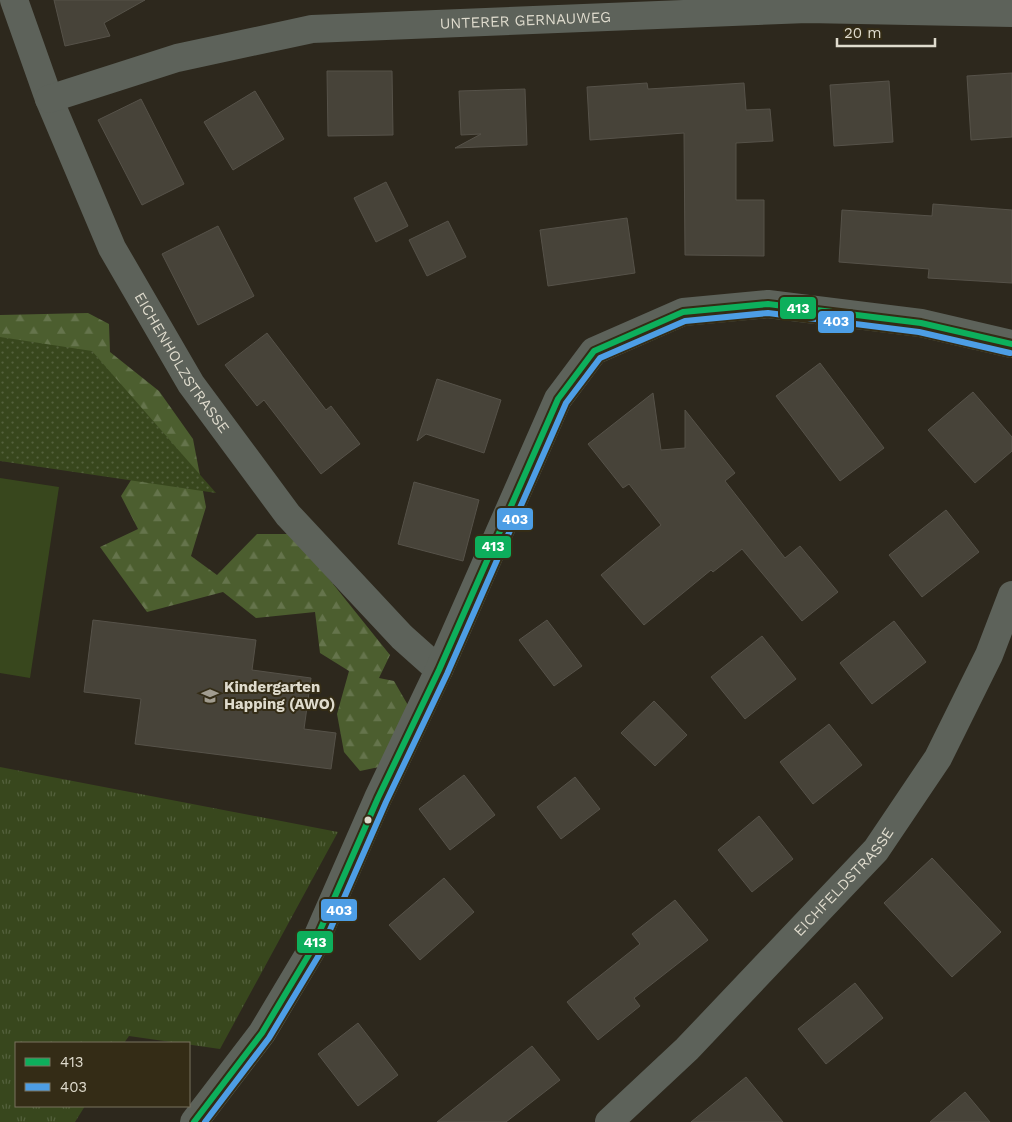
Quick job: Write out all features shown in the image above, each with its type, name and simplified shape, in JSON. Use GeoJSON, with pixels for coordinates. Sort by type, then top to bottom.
{"type":"FeatureCollection","features":[{"type":"Feature","properties":{"kind":"street","name":"EICHENHOLZSTRASSE"},"geometry":{"type":"LineString","coordinates":[[14,0],[49,99],[112,248],[191,384],[288,515],[402,637],[439,670]]}},
{"type":"Feature","properties":{"kind":"street","name":"UNTERER GERNAUWEG"},"geometry":{"type":"LineString","coordinates":[[49,99],[177,58],[312,29],[807,9],[1012,13]]}},
{"type":"Feature","properties":{"kind":"street"},"geometry":{"type":"LineString","coordinates":[[194,1122],[262,1033],[311,950],[378,798],[439,670],[558,399],[594,351],[683,312],[768,304],[921,323],[1012,344]]}},
{"type":"Feature","properties":{"kind":"street","name":"EICHFELDSTRASSE"},"geometry":{"type":"LineString","coordinates":[[609,1122],[687,1049],[876,850],[938,758],[990,655],[1012,596]]}},
{"type":"Feature","properties":{"kind":"green space"},"geometry":{"type":"Polygon","coordinates":[[[88,313],[109,324],[110,352],[159,391],[193,439],[206,507],[191,556],[217,575],[257,534],[293,534],[390,655],[379,678],[394,681],[409,707],[379,767],[360,771],[344,752],[337,714],[349,671],[320,653],[315,612],[256,618],[223,592],[147,612],[100,547],[138,529],[121,496],[143,461],[0,373],[0,315],[88,313]]]}},
{"type":"Feature","properties":{"kind":"green space"},"geometry":{"type":"Polygon","coordinates":[[[0,337],[92,351],[216,493],[0,461],[0,337]]]}},
{"type":"Feature","properties":{"kind":"green space"},"geometry":{"type":"Polygon","coordinates":[[[0,478],[59,487],[30,678],[0,673],[0,478]]]}},
{"type":"Feature","properties":{"kind":"green space"},"geometry":{"type":"Polygon","coordinates":[[[0,767],[338,832],[220,1049],[190,1045],[190,1042],[171,1042],[129,1036],[125,1042],[15,1042],[15,1107],[84,1107],[75,1122],[0,1122],[0,767]]]}},
{"type":"Feature","properties":{"kind":"building"},"geometry":{"type":"Polygon","coordinates":[[[54,0],[145,0],[104,23],[110,36],[65,46],[54,0]]]}},
{"type":"Feature","properties":{"kind":"building"},"geometry":{"type":"Polygon","coordinates":[[[327,71],[392,71],[393,135],[328,136],[327,71]]]}},
{"type":"Feature","properties":{"kind":"building"},"geometry":{"type":"Polygon","coordinates":[[[1012,73],[1012,137],[971,140],[967,76],[1012,73]]]}},
{"type":"Feature","properties":{"kind":"building"},"geometry":{"type":"Polygon","coordinates":[[[889,81],[893,142],[834,146],[830,85],[889,81]]]}},
{"type":"Feature","properties":{"kind":"building"},"geometry":{"type":"Polygon","coordinates":[[[647,83],[648,89],[744,83],[746,110],[770,109],[773,141],[736,143],[736,200],[764,200],[764,256],[685,255],[684,133],[590,140],[587,87],[647,83]]]}},
{"type":"Feature","properties":{"kind":"building"},"geometry":{"type":"Polygon","coordinates":[[[525,89],[527,145],[455,148],[481,134],[461,135],[459,91],[525,89]]]}},
{"type":"Feature","properties":{"kind":"building"},"geometry":{"type":"Polygon","coordinates":[[[255,91],[284,139],[233,170],[204,122],[255,91]]]}},
{"type":"Feature","properties":{"kind":"building"},"geometry":{"type":"Polygon","coordinates":[[[141,99],[184,184],[142,205],[98,120],[141,99]]]}},
{"type":"Feature","properties":{"kind":"building"},"geometry":{"type":"Polygon","coordinates":[[[386,182],[408,226],[376,242],[354,198],[386,182]]]}},
{"type":"Feature","properties":{"kind":"building"},"geometry":{"type":"Polygon","coordinates":[[[933,204],[1012,210],[1012,283],[928,278],[929,269],[839,262],[842,210],[932,216],[933,204]]]}},
{"type":"Feature","properties":{"kind":"building"},"geometry":{"type":"Polygon","coordinates":[[[627,218],[635,273],[548,286],[540,230],[627,218]]]}},
{"type":"Feature","properties":{"kind":"building"},"geometry":{"type":"Polygon","coordinates":[[[448,221],[466,257],[427,276],[409,240],[448,221]]]}},
{"type":"Feature","properties":{"kind":"building"},"geometry":{"type":"Polygon","coordinates":[[[218,226],[254,296],[198,325],[162,254],[218,226]]]}},
{"type":"Feature","properties":{"kind":"building"},"geometry":{"type":"Polygon","coordinates":[[[267,333],[326,410],[331,406],[360,444],[321,474],[264,400],[257,406],[225,365],[267,333]]]}},
{"type":"Feature","properties":{"kind":"building"},"geometry":{"type":"Polygon","coordinates":[[[820,363],[884,448],[840,481],[776,396],[820,363]]]}},
{"type":"Feature","properties":{"kind":"building"},"geometry":{"type":"Polygon","coordinates":[[[437,379],[501,400],[484,453],[426,434],[417,441],[437,379]]]}},
{"type":"Feature","properties":{"kind":"building"},"geometry":{"type":"Polygon","coordinates":[[[973,392],[1012,437],[1012,451],[975,483],[928,430],[973,392]]]}},
{"type":"Feature","properties":{"kind":"building"},"geometry":{"type":"Polygon","coordinates":[[[653,393],[661,450],[685,448],[685,410],[735,473],[725,481],[785,558],[800,546],[838,592],[802,621],[742,549],[713,572],[711,570],[644,625],[601,575],[661,525],[629,484],[623,488],[588,444],[653,393]]]}},
{"type":"Feature","properties":{"kind":"building"},"geometry":{"type":"Polygon","coordinates":[[[414,482],[479,500],[463,561],[398,544],[414,482]]]}},
{"type":"Feature","properties":{"kind":"building"},"geometry":{"type":"Polygon","coordinates":[[[946,510],[979,552],[922,597],[889,555],[946,510]]]}},
{"type":"Feature","properties":{"kind":"building","name":"Kindergarten Happing (AWO)"},"geometry":{"type":"Polygon","coordinates":[[[93,620],[256,640],[252,670],[311,678],[304,729],[336,733],[331,769],[135,744],[141,699],[84,692],[93,620]]]}},
{"type":"Feature","properties":{"kind":"building"},"geometry":{"type":"Polygon","coordinates":[[[547,620],[582,666],[554,686],[519,640],[547,620]]]}},
{"type":"Feature","properties":{"kind":"building"},"geometry":{"type":"Polygon","coordinates":[[[894,621],[926,662],[872,704],[840,663],[894,621]]]}},
{"type":"Feature","properties":{"kind":"building"},"geometry":{"type":"Polygon","coordinates":[[[762,636],[796,679],[745,719],[711,677],[762,636]]]}},
{"type":"Feature","properties":{"kind":"building"},"geometry":{"type":"Polygon","coordinates":[[[654,701],[687,735],[655,766],[621,733],[654,701]]]}},
{"type":"Feature","properties":{"kind":"building"},"geometry":{"type":"Polygon","coordinates":[[[829,724],[862,765],[813,804],[780,762],[829,724]]]}},
{"type":"Feature","properties":{"kind":"building"},"geometry":{"type":"Polygon","coordinates":[[[464,775],[495,815],[450,850],[419,809],[464,775]]]}},
{"type":"Feature","properties":{"kind":"building"},"geometry":{"type":"Polygon","coordinates":[[[575,777],[600,809],[561,839],[537,807],[575,777]]]}},
{"type":"Feature","properties":{"kind":"building"},"geometry":{"type":"Polygon","coordinates":[[[759,816],[793,859],[752,892],[718,850],[759,816]]]}},
{"type":"Feature","properties":{"kind":"building"},"geometry":{"type":"Polygon","coordinates":[[[932,858],[1001,932],[952,977],[884,903],[932,858]]]}},
{"type":"Feature","properties":{"kind":"building"},"geometry":{"type":"Polygon","coordinates":[[[444,878],[474,912],[420,960],[389,925],[444,878]]]}},
{"type":"Feature","properties":{"kind":"building"},"geometry":{"type":"Polygon","coordinates":[[[675,900],[708,940],[634,998],[640,1006],[598,1040],[567,1002],[640,944],[632,934],[675,900]]]}},
{"type":"Feature","properties":{"kind":"building"},"geometry":{"type":"Polygon","coordinates":[[[855,983],[883,1018],[826,1064],[798,1029],[855,983]]]}},
{"type":"Feature","properties":{"kind":"building"},"geometry":{"type":"Polygon","coordinates":[[[358,1023],[398,1075],[358,1106],[318,1054],[358,1023]]]}},
{"type":"Feature","properties":{"kind":"building"},"geometry":{"type":"Polygon","coordinates":[[[532,1046],[560,1080],[506,1122],[437,1122],[532,1046]]]}},
{"type":"Feature","properties":{"kind":"building"},"geometry":{"type":"Polygon","coordinates":[[[746,1077],[783,1122],[691,1122],[746,1077]]]}},
{"type":"Feature","properties":{"kind":"building"},"geometry":{"type":"Polygon","coordinates":[[[965,1092],[990,1122],[930,1122],[965,1092]]]}},
{"type":"Feature","properties":{"kind":"transit line","name":"413"},"geometry":{"type":"LineString","coordinates":[[194,1122],[262,1033],[311,951],[378,798],[439,670],[558,399],[594,351],[683,312],[768,304],[921,323],[1012,344]]}},
{"type":"Feature","properties":{"kind":"transit line","name":"403"},"geometry":{"type":"LineString","coordinates":[[205,1122],[269,1038],[319,955],[386,802],[447,674],[566,403],[600,358],[685,321],[768,313],[919,332],[1010,353]]}},
{"type":"Feature","properties":{"kind":"place","name":"Kindergarten Happing (AWO)"},"geometry":{"type":"Point","coordinates":[210,696]}}]}
